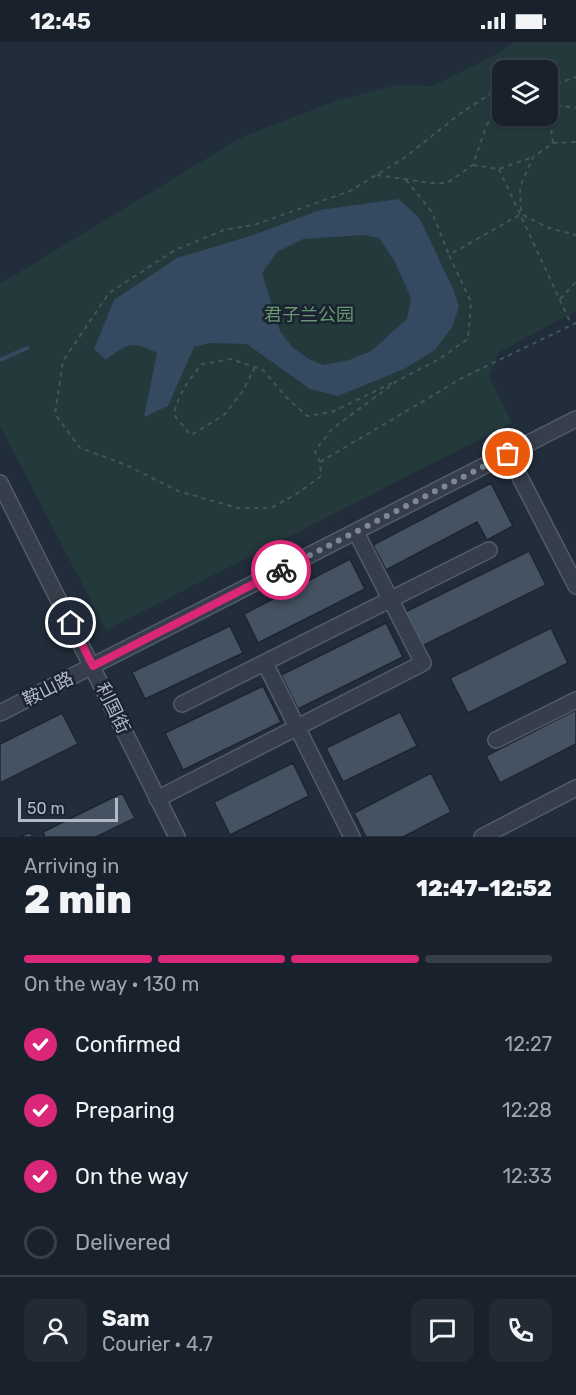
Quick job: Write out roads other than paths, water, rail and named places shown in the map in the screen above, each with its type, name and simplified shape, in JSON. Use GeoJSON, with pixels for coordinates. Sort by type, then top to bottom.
{"type":"FeatureCollection","features":[{"type":"Feature","properties":{"kind":"street","name":"鞍山路"},"geometry":{"type":"LineString","coordinates":[[0,713],[576,419]]}},
{"type":"Feature","properties":{"kind":"street"},"geometry":{"type":"LineString","coordinates":[[508,454],[576,586]]}},
{"type":"Feature","properties":{"kind":"street","name":"利国街"},"geometry":{"type":"LineString","coordinates":[[0,483],[177,837]]}},
{"type":"Feature","properties":{"kind":"street"},"geometry":{"type":"LineString","coordinates":[[157,799],[423,663],[356,532]]}},
{"type":"Feature","properties":{"kind":"street"},"geometry":{"type":"LineString","coordinates":[[182,704],[489,550]]}},
{"type":"Feature","properties":{"kind":"street"},"geometry":{"type":"LineString","coordinates":[[265,663],[352,837]]}},
{"type":"Feature","properties":{"kind":"street"},"geometry":{"type":"LineString","coordinates":[[496,740],[576,700]]}},
{"type":"Feature","properties":{"kind":"street"},"geometry":{"type":"LineString","coordinates":[[482,837],[576,788]]}},
{"type":"Feature","properties":{"kind":"water"},"geometry":{"type":"Polygon","coordinates":[[[399,199],[420,219],[454,291],[459,307],[452,327],[435,350],[404,369],[338,396],[310,389],[247,344],[210,343],[194,347],[168,406],[144,417],[157,353],[135,345],[119,350],[106,360],[94,349],[114,300],[177,258],[253,235],[320,210],[399,199]],[[363,235],[303,239],[277,252],[262,273],[280,331],[292,347],[307,358],[323,365],[349,360],[371,351],[407,319],[411,298],[394,260],[379,238],[363,235]]]}},
{"type":"Feature","properties":{"kind":"waterway"},"geometry":{"type":"LineString","coordinates":[[0,360],[27,348]]}},
{"type":"Feature","properties":{"kind":"park label","name":"君子兰公园"},"geometry":{"type":"Point","coordinates":[309,315]}}]}
